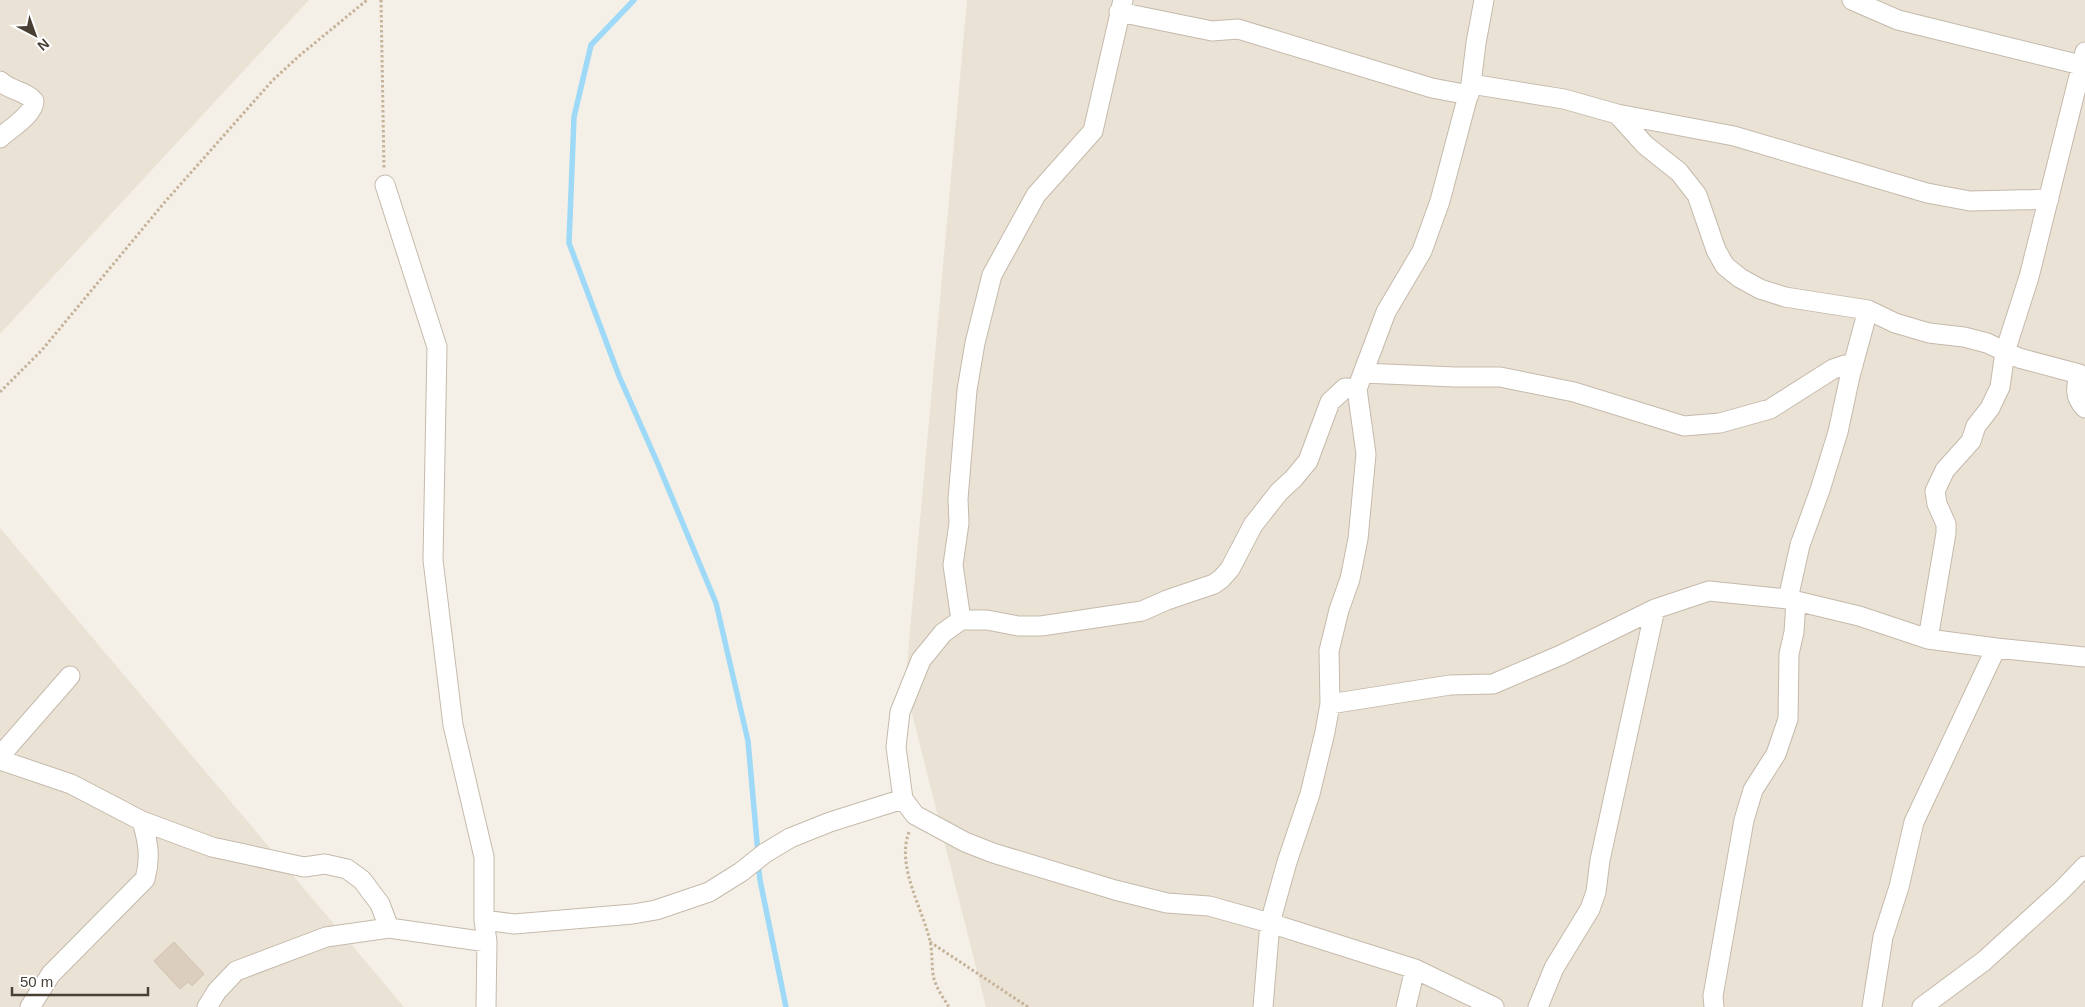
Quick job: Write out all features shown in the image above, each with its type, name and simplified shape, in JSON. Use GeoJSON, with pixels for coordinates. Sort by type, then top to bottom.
{"type":"FeatureCollection","features":[{"type":"Feature","properties":{"kind":"street"},"geometry":{"type":"LineString","coordinates":[[1264,1007],[1270,924],[1287,862],[1310,794],[1330,704],[1329,651],[1339,610],[1350,579],[1358,539],[1366,454],[1360,381],[1386,312],[1422,251],[1440,201],[1470,90],[1484,0]]}},
{"type":"Feature","properties":{"kind":"street"},"geometry":{"type":"LineString","coordinates":[[1852,0],[1898,20],[2084,61],[2029,276],[2005,352],[2000,387],[1990,408],[1976,426],[1971,441],[1946,470],[1935,491],[1937,504],[1946,524],[1946,532],[1928,639]]}},
{"type":"Feature","properties":{"kind":"street"},"geometry":{"type":"LineString","coordinates":[[961,620],[953,565],[959,523],[958,499],[966,390],[975,343],[992,275],[1036,195],[1094,131],[1121,6],[1212,31],[1238,29],[1432,88],[1564,99],[1617,114],[1734,136],[1927,193],[1970,201],[2049,200]]}},
{"type":"Feature","properties":{"kind":"street"},"geometry":{"type":"LineString","coordinates":[[0,81],[14,91],[27,95],[34,101],[34,107],[30,112],[0,138]]}},
{"type":"Feature","properties":{"kind":"street"},"geometry":{"type":"LineString","coordinates":[[1617,114],[1645,145],[1679,172],[1697,195],[1716,250],[1725,266],[1740,278],[1785,297],[1868,310],[1896,323],[1920,331],[1987,342],[2019,358],[2082,374],[2075,392],[2079,402],[2085,408]]}},
{"type":"Feature","properties":{"kind":"street"},"geometry":{"type":"LineString","coordinates":[[385,185],[437,347],[433,560],[453,725],[484,857],[484,920],[487,942],[484,1007]]}},
{"type":"Feature","properties":{"kind":"street"},"geometry":{"type":"LineString","coordinates":[[1714,1007],[1713,996],[1744,820],[1754,790],[1776,754],[1788,719],[1789,654],[1794,632],[1792,600],[1800,545],[1836,440],[1868,310]]}},
{"type":"Feature","properties":{"kind":"street"},"geometry":{"type":"LineString","coordinates":[[1494,1007],[1415,969],[1209,906],[1167,903],[1038,867],[964,842],[915,815],[903,799],[896,747],[900,712],[921,660],[943,633],[961,620],[987,620],[1018,626],[1050,624],[1142,611],[1167,600],[1214,584],[1230,569],[1252,525],[1308,461],[1330,402],[1345,388],[1360,381],[1500,377],[1574,392],[1684,426],[1720,423],[1770,409],[1833,369],[1844,365],[1853,366]]}},
{"type":"Feature","properties":{"kind":"street"},"geometry":{"type":"LineString","coordinates":[[1330,704],[1450,685],[1494,684],[1561,655],[1655,608],[1709,591],[1792,600],[1859,616],[1928,639],[2085,657]]}},
{"type":"Feature","properties":{"kind":"street"},"geometry":{"type":"LineString","coordinates":[[1538,1007],[1554,968],[1590,909],[1596,892],[1600,860],[1655,608]]}},
{"type":"Feature","properties":{"kind":"street"},"geometry":{"type":"LineString","coordinates":[[1872,1007],[1884,938],[1899,887],[1914,822],[1996,648]]}},
{"type":"Feature","properties":{"kind":"street"},"geometry":{"type":"LineString","coordinates":[[0,756],[70,676]]}},
{"type":"Feature","properties":{"kind":"street"},"geometry":{"type":"LineString","coordinates":[[0,760],[71,784],[142,821],[212,847],[304,867],[325,864],[347,869],[362,880],[380,904],[389,928]]}},
{"type":"Feature","properties":{"kind":"street"},"geometry":{"type":"LineString","coordinates":[[484,920],[514,924],[633,914],[656,910],[709,892],[790,838],[830,822],[903,799]]}},
{"type":"Feature","properties":{"kind":"street"},"geometry":{"type":"LineString","coordinates":[[30,1007],[51,974],[146,879],[150,864],[148,844],[142,821]]}},
{"type":"Feature","properties":{"kind":"street"},"geometry":{"type":"LineString","coordinates":[[1922,1007],[1984,961],[2062,890],[2085,866]]}},
{"type":"Feature","properties":{"kind":"street"},"geometry":{"type":"LineString","coordinates":[[207,1007],[217,991],[236,971],[326,937],[389,928],[487,942]]}},
{"type":"Feature","properties":{"kind":"street"},"geometry":{"type":"LineString","coordinates":[[1406,1007],[1415,969]]}},
{"type":"Feature","properties":{"kind":"path"},"geometry":{"type":"LineString","coordinates":[[0,392],[42,350],[164,203],[272,81],[299,56],[367,0]]}},
{"type":"Feature","properties":{"kind":"path"},"geometry":{"type":"LineString","coordinates":[[380,0],[385,185]]}},
{"type":"Feature","properties":{"kind":"path"},"geometry":{"type":"LineString","coordinates":[[915,815],[906,840],[910,886],[930,942],[934,981],[949,1007]]}},
{"type":"Feature","properties":{"kind":"path"},"geometry":{"type":"LineString","coordinates":[[930,942],[1028,1007]]}},
{"type":"Feature","properties":{"kind":"shaded area"},"geometry":{"type":"Polygon","coordinates":[[[0,0],[309,0],[0,334],[0,0]]]}},
{"type":"Feature","properties":{"kind":"shaded area"},"geometry":{"type":"Polygon","coordinates":[[[967,0],[2085,0],[2085,1007],[986,1007],[905,686],[967,0]]]}},
{"type":"Feature","properties":{"kind":"shaded area"},"geometry":{"type":"Polygon","coordinates":[[[0,528],[404,1007],[0,1007],[0,528]]]}},
{"type":"Feature","properties":{"kind":"building"},"geometry":{"type":"Polygon","coordinates":[[[174,942],[204,974],[192,986],[188,982],[180,989],[154,961],[174,942]]]}},
{"type":"Feature","properties":{"kind":"waterway"},"geometry":{"type":"LineString","coordinates":[[634,0],[591,45],[574,117],[569,243],[619,376],[716,603],[748,741],[758,853]]}},
{"type":"Feature","properties":{"kind":"waterway"},"geometry":{"type":"LineString","coordinates":[[758,863],[786,1007]]}}]}
